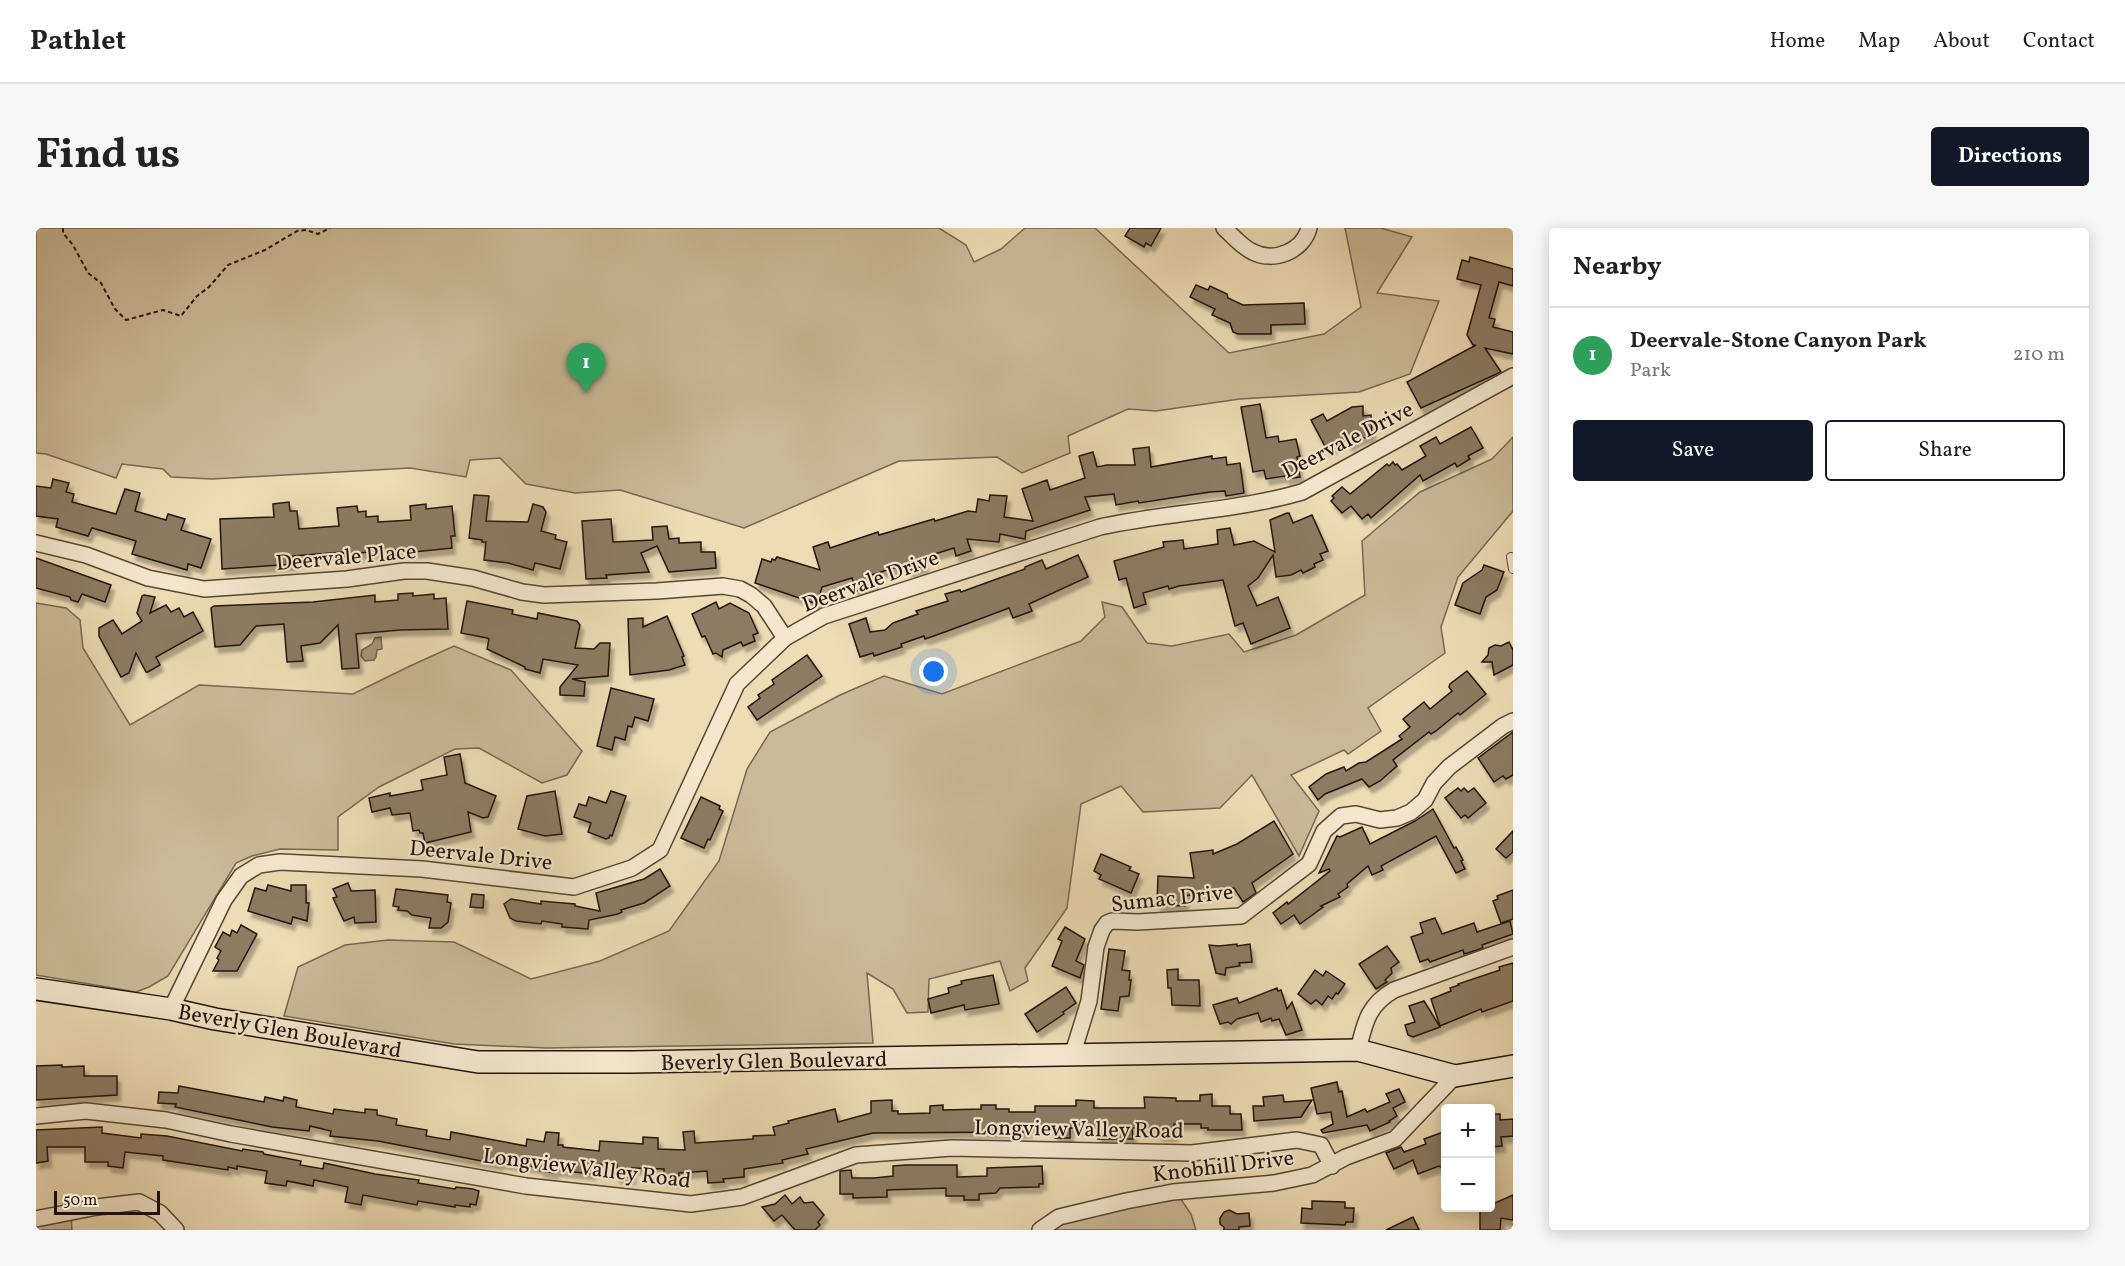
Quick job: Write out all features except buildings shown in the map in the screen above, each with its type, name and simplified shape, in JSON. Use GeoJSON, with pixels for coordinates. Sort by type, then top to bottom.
{"type":"FeatureCollection","features":[{"type":"Feature","properties":{"kind":"main road","name":"Beverly Glen Boulevard"},"geometry":{"type":"LineString","coordinates":[[36,989],[478,1062],[632,1062],[1358,1050],[1455,1076],[1513,1066]]}},
{"type":"Feature","properties":{"kind":"street"},"geometry":{"type":"LineString","coordinates":[[1224,228],[1254,254],[1272,256],[1288,253],[1300,245],[1309,228]]}},
{"type":"Feature","properties":{"kind":"street","name":"Deervale Drive"},"geometry":{"type":"LineString","coordinates":[[171,1010],[224,900],[241,876],[259,865],[280,862],[422,869],[574,887],[632,868],[660,850],[737,684],[785,638],[824,616],[1100,527],[1138,519],[1271,501],[1302,492],[1513,376]]}},
{"type":"Feature","properties":{"kind":"street","name":"Deervale Place"},"geometry":{"type":"LineString","coordinates":[[36,543],[86,555],[148,578],[204,589],[347,579],[404,571],[427,571],[473,578],[522,592],[544,595],[723,586],[740,589],[751,595],[764,606],[785,638]]}},
{"type":"Feature","properties":{"kind":"street","name":"Sumac Drive"},"geometry":{"type":"LineString","coordinates":[[1071,1056],[1089,1001],[1096,947],[1102,930],[1107,924],[1112,921],[1138,922],[1241,916],[1309,864],[1324,831],[1341,816],[1356,814],[1380,820],[1397,818],[1411,812],[1425,800],[1434,783],[1449,767],[1513,721]]}},
{"type":"Feature","properties":{"kind":"street"},"geometry":{"type":"LineString","coordinates":[[1358,1050],[1366,1018],[1380,998],[1394,990],[1513,947]]}},
{"type":"Feature","properties":{"kind":"street","name":"Knobhill Drive"},"geometry":{"type":"LineString","coordinates":[[1040,1230],[1059,1216],[1173,1192],[1274,1183],[1312,1175],[1346,1157],[1395,1139],[1455,1076]]}},
{"type":"Feature","properties":{"kind":"street","name":"Longview Valley Road"},"geometry":{"type":"LineString","coordinates":[[36,1116],[86,1112],[166,1120],[231,1134],[526,1186],[691,1204],[742,1197],[856,1155],[952,1148],[1192,1153],[1297,1140],[1321,1145],[1332,1166]]}},
{"type":"Feature","properties":{"kind":"street"},"geometry":{"type":"LineString","coordinates":[[36,1219],[97,1207],[139,1202],[160,1213],[176,1230]]}},
{"type":"Feature","properties":{"kind":"lane"},"geometry":{"type":"LineString","coordinates":[[1511,557],[1513,568]]}},
{"type":"Feature","properties":{"kind":"path"},"geometry":{"type":"LineString","coordinates":[[63,228],[63,233],[73,245],[88,273],[101,283],[115,309],[126,320],[163,310],[181,316],[197,296],[209,287],[228,266],[265,250],[297,231],[306,230],[318,234],[330,228]]}},
{"type":"Feature","properties":{"kind":"shaded area"},"geometry":{"type":"Polygon","coordinates":[[[36,228],[939,228],[966,245],[974,262],[1001,249],[1025,228],[1095,228],[1229,353],[1324,334],[1361,307],[1345,228],[1381,228],[1412,237],[1377,293],[1439,301],[1410,374],[1359,392],[1240,399],[1156,411],[1128,409],[1068,436],[1070,453],[1022,473],[997,457],[899,461],[744,528],[620,490],[575,493],[526,484],[500,458],[470,460],[466,477],[410,468],[212,479],[171,477],[163,469],[122,464],[116,478],[46,454],[36,453],[36,228]]]}},
{"type":"Feature","properties":{"kind":"shaded area"},"geometry":{"type":"Polygon","coordinates":[[[1513,437],[1513,511],[1458,577],[1441,627],[1445,653],[1368,708],[1381,731],[1348,754],[1344,750],[1291,775],[1319,811],[1299,856],[1252,775],[1220,808],[1143,812],[1121,786],[1081,804],[1067,908],[1025,968],[1028,981],[1010,991],[1000,961],[929,979],[928,1012],[907,1013],[893,989],[867,973],[873,1043],[546,1048],[454,1044],[284,1016],[298,967],[345,945],[388,940],[454,942],[531,979],[600,961],[669,931],[719,861],[747,769],[770,732],[840,695],[884,676],[942,694],[1081,641],[1105,617],[1102,602],[1122,607],[1147,643],[1172,646],[1229,634],[1244,652],[1296,635],[1365,595],[1362,541],[1420,492],[1492,459],[1513,437]]]}},
{"type":"Feature","properties":{"kind":"shaded area"},"geometry":{"type":"Polygon","coordinates":[[[36,603],[66,608],[80,620],[83,648],[130,725],[199,685],[353,694],[454,646],[511,670],[582,751],[567,775],[542,783],[479,748],[455,749],[379,787],[338,817],[338,850],[280,849],[252,856],[236,863],[168,976],[149,987],[136,992],[36,975],[36,603]]]}},
{"type":"Feature","properties":{"kind":"shaded area"},"geometry":{"type":"Polygon","coordinates":[[[381,637],[382,649],[377,650],[374,660],[365,661],[361,656],[362,650],[372,644],[375,638],[381,637]]]}},
{"type":"Feature","properties":{"kind":"shaded area"},"geometry":{"type":"Polygon","coordinates":[[[1178,1195],[1191,1214],[1196,1230],[1048,1230],[1060,1220],[1178,1195]]]}},
{"type":"Feature","properties":{"kind":"shaded area"},"geometry":{"type":"Polygon","coordinates":[[[71,1216],[72,1230],[36,1230],[36,1222],[71,1216]]]}},
{"type":"Feature","properties":{"kind":"place","name":"Deervale-Stone Canyon Park"},"geometry":{"type":"Point","coordinates":[586,393]}}]}
